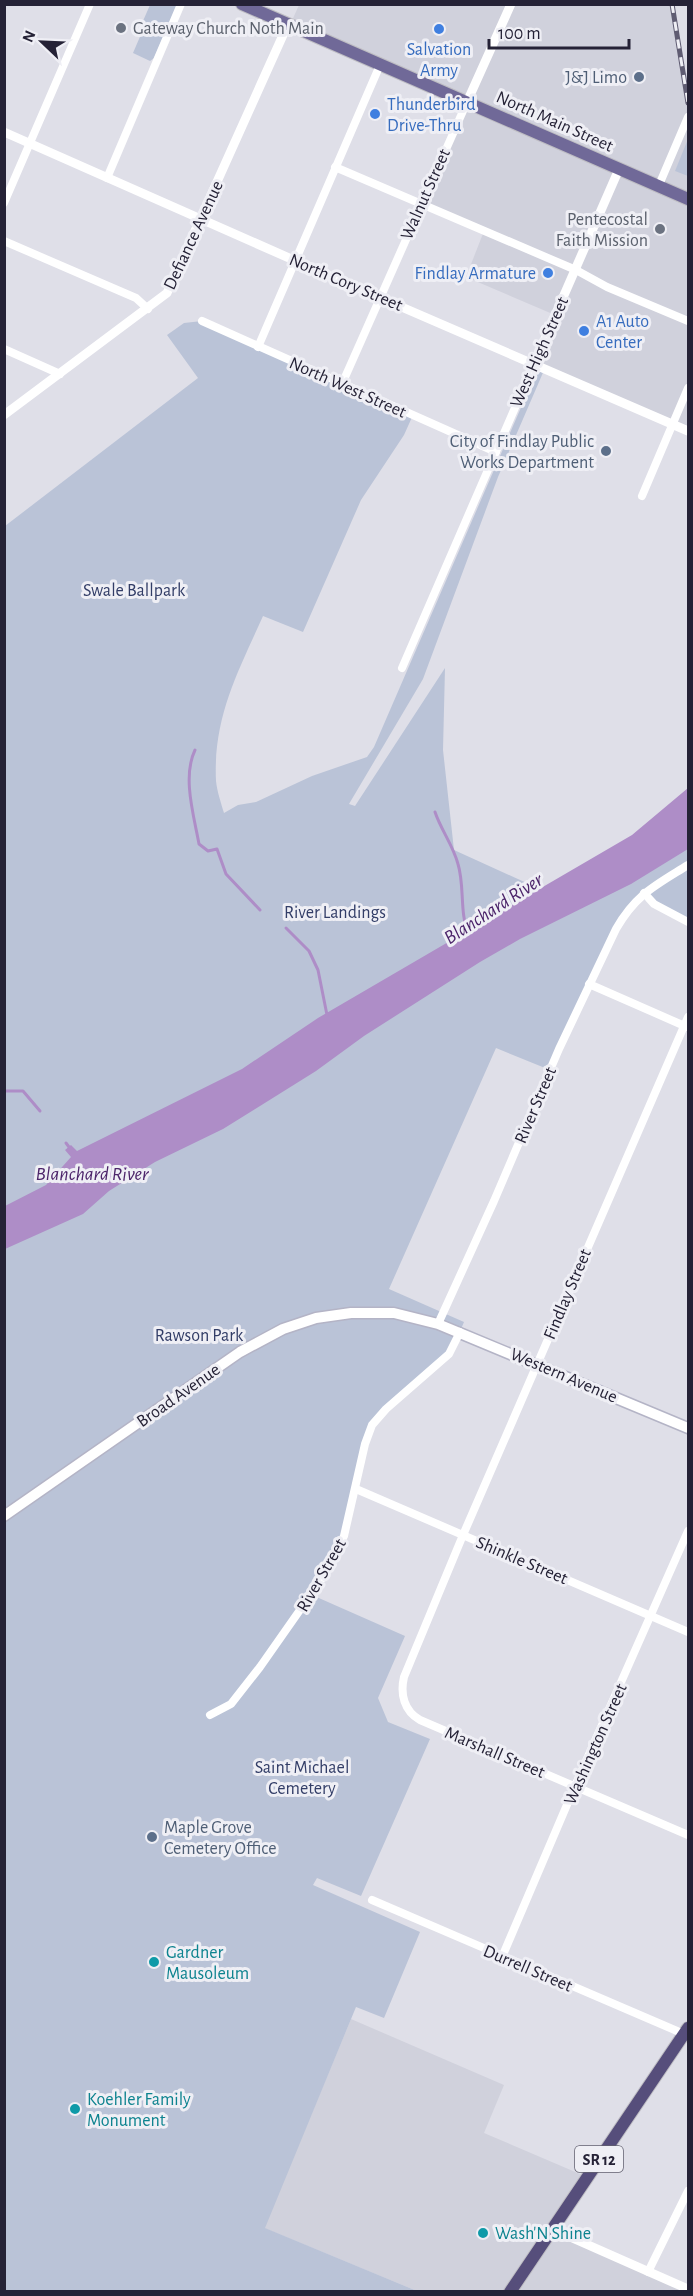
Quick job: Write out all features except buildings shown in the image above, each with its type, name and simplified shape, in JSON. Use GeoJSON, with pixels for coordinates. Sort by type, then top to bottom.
{"type":"FeatureCollection","features":[{"type":"Feature","properties":{"kind":"highway","name":"SR 12"},"geometry":{"type":"LineString","coordinates":[[510,2292],[686,2031]]}},
{"type":"Feature","properties":{"kind":"main road","name":"North Main Street"},"geometry":{"type":"LineString","coordinates":[[242,4],[688,199]]}},
{"type":"Feature","properties":{"kind":"main road","name":"Broad Avenue"},"geometry":{"type":"LineString","coordinates":[[4,1516],[240,1352],[283,1329],[316,1318],[366,1312],[408,1315],[438,1323]]}},
{"type":"Feature","properties":{"kind":"main road","name":"Western Avenue"},"geometry":{"type":"LineString","coordinates":[[438,1323],[688,1428]]}},
{"type":"Feature","properties":{"kind":"street"},"geometry":{"type":"LineString","coordinates":[[4,203],[90,4]]}},
{"type":"Feature","properties":{"kind":"street"},"geometry":{"type":"LineString","coordinates":[[107,178],[181,4]]}},
{"type":"Feature","properties":{"kind":"street","name":"Walnut Street"},"geometry":{"type":"LineString","coordinates":[[342,384],[511,4]]}},
{"type":"Feature","properties":{"kind":"street","name":"Defiance Avenue"},"geometry":{"type":"LineString","coordinates":[[4,415],[168,293],[288,24]]}},
{"type":"Feature","properties":{"kind":"street"},"geometry":{"type":"LineString","coordinates":[[258,346],[380,65]]}},
{"type":"Feature","properties":{"kind":"street"},"geometry":{"type":"LineString","coordinates":[[659,185],[688,117]]}},
{"type":"Feature","properties":{"kind":"street","name":"North Cory Street"},"geometry":{"type":"LineString","coordinates":[[4,132],[688,431]]}},
{"type":"Feature","properties":{"kind":"street"},"geometry":{"type":"LineString","coordinates":[[335,167],[576,270],[688,321]]}},
{"type":"Feature","properties":{"kind":"street","name":"West High Street"},"geometry":{"type":"LineString","coordinates":[[402,668],[619,169]]}},
{"type":"Feature","properties":{"kind":"street"},"geometry":{"type":"LineString","coordinates":[[4,241],[136,298],[148,309]]}},
{"type":"Feature","properties":{"kind":"street","name":"North West Street"},"geometry":{"type":"LineString","coordinates":[[202,321],[496,452]]}},
{"type":"Feature","properties":{"kind":"street"},"geometry":{"type":"LineString","coordinates":[[4,349],[60,374]]}},
{"type":"Feature","properties":{"kind":"street"},"geometry":{"type":"LineString","coordinates":[[642,496],[688,388]]}},
{"type":"Feature","properties":{"kind":"street","name":"River Street"},"geometry":{"type":"LineString","coordinates":[[438,1323],[589,984],[624,916],[644,893],[688,865]]}},
{"type":"Feature","properties":{"kind":"street"},"geometry":{"type":"LineString","coordinates":[[644,893],[654,904],[688,922]]}},
{"type":"Feature","properties":{"kind":"street"},"geometry":{"type":"LineString","coordinates":[[589,984],[687,1027]]}},
{"type":"Feature","properties":{"kind":"street","name":"Findlay Street"},"geometry":{"type":"LineString","coordinates":[[406,1706],[402,1692],[404,1677],[537,1364],[687,1027],[688,1017]]}},
{"type":"Feature","properties":{"kind":"street","name":"River Street"},"geometry":{"type":"LineString","coordinates":[[210,1715],[231,1704],[312,1595],[344,1536],[365,1444],[372,1425],[386,1409],[449,1354],[460,1332]]}},
{"type":"Feature","properties":{"kind":"street","name":"Shinkle Street"},"geometry":{"type":"LineString","coordinates":[[356,1489],[688,1632]]}},
{"type":"Feature","properties":{"kind":"street","name":"Washington Street"},"geometry":{"type":"LineString","coordinates":[[502,1957],[688,1531]]}},
{"type":"Feature","properties":{"kind":"street","name":"Marshall Street"},"geometry":{"type":"LineString","coordinates":[[406,1706],[420,1720],[688,1835]]}},
{"type":"Feature","properties":{"kind":"street","name":"Durrell Street"},"geometry":{"type":"LineString","coordinates":[[372,1900],[502,1957],[686,2031]]}},
{"type":"Feature","properties":{"kind":"street"},"geometry":{"type":"LineString","coordinates":[[648,2272],[688,2191]]}},
{"type":"Feature","properties":{"kind":"street"},"geometry":{"type":"LineString","coordinates":[[552,2229],[688,2289]]}},
{"type":"Feature","properties":{"kind":"shaded area"},"geometry":{"type":"Polygon","coordinates":[[[299,5],[672,5],[682,71],[688,74],[688,431],[534,364],[555,315],[466,277],[484,231],[421,204],[467,102],[290,25],[299,5]]]}},
{"type":"Feature","properties":{"kind":"shaded area"},"geometry":{"type":"Polygon","coordinates":[[[351,2019],[504,2085],[484,2133],[587,2177],[553,2228],[688,2291],[417,2291],[264,2228],[351,2019]]]}},
{"type":"Feature","properties":{"kind":"green space"},"geometry":{"type":"Polygon","coordinates":[[[150,5],[177,5],[154,58],[150,61],[133,53],[142,32],[139,30],[150,5]]]}},
{"type":"Feature","properties":{"kind":"green space"},"geometry":{"type":"Polygon","coordinates":[[[688,139],[688,176],[675,171],[688,139]]]}},
{"type":"Feature","properties":{"kind":"green space"},"geometry":{"type":"Polygon","coordinates":[[[202,321],[413,415],[404,435],[361,500],[303,632],[263,616],[236,676],[223,715],[216,758],[216,781],[224,813],[238,805],[256,802],[312,776],[367,757],[374,747],[539,366],[545,368],[498,477],[423,679],[349,804],[355,806],[445,668],[443,750],[454,850],[540,889],[548,898],[688,807],[688,922],[639,897],[627,911],[550,1070],[496,1048],[389,1289],[464,1322],[453,1348],[372,1425],[350,1516],[312,1595],[405,1636],[378,1698],[388,1722],[430,1739],[361,1896],[317,1878],[313,1885],[420,1932],[384,2018],[356,2007],[265,2228],[417,2291],[5,2291],[5,526],[198,378],[167,335],[184,323],[202,321]]]}},
{"type":"Feature","properties":{"kind":"water","name":"Blanchard River"},"geometry":{"type":"Polygon","coordinates":[[[688,788],[688,849],[631,884],[520,939],[480,962],[364,1036],[316,1071],[223,1129],[155,1162],[109,1191],[83,1214],[5,1249],[5,1206],[46,1185],[71,1157],[65,1150],[71,1145],[77,1151],[242,1069],[318,1018],[632,835],[688,788]]]}},
{"type":"Feature","properties":{"kind":"waterway"},"geometry":{"type":"LineString","coordinates":[[195,750],[189,772],[189,784],[199,844],[208,851],[217,849],[226,874],[260,910]]}},
{"type":"Feature","properties":{"kind":"waterway"},"geometry":{"type":"LineString","coordinates":[[435,812],[458,864],[464,918],[469,935]]}},
{"type":"Feature","properties":{"kind":"waterway"},"geometry":{"type":"LineString","coordinates":[[286,928],[309,951],[318,970],[327,1015]]}},
{"type":"Feature","properties":{"kind":"waterway"},"geometry":{"type":"LineString","coordinates":[[4,1091],[23,1091],[40,1111]]}},
{"type":"Feature","properties":{"kind":"waterway"},"geometry":{"type":"LineString","coordinates":[[66,1143],[69,1147]]}},
{"type":"Feature","properties":{"kind":"railway"},"geometry":{"type":"LineString","coordinates":[[672,4],[688,103]]}},
{"type":"Feature","properties":{"kind":"place","name":"Gateway Church Noth Main"},"geometry":{"type":"Point","coordinates":[121,28]}},
{"type":"Feature","properties":{"kind":"place","name":"Salvation Army"},"geometry":{"type":"Point","coordinates":[439,29]}},
{"type":"Feature","properties":{"kind":"place","name":"J&J Limo"},"geometry":{"type":"Point","coordinates":[639,77]}},
{"type":"Feature","properties":{"kind":"place","name":"Thunderbird Drive-Thru"},"geometry":{"type":"Point","coordinates":[375,114]}},
{"type":"Feature","properties":{"kind":"place","name":"Pentecostal Faith Mission"},"geometry":{"type":"Point","coordinates":[660,229]}},
{"type":"Feature","properties":{"kind":"place","name":"Findlay Armature"},"geometry":{"type":"Point","coordinates":[548,273]}},
{"type":"Feature","properties":{"kind":"place","name":"A1 Auto Center"},"geometry":{"type":"Point","coordinates":[584,331]}},
{"type":"Feature","properties":{"kind":"place","name":"City of Findlay Public Works Department"},"geometry":{"type":"Point","coordinates":[606,451]}},
{"type":"Feature","properties":{"kind":"place","name":"Maple Grove Cemetery Office"},"geometry":{"type":"Point","coordinates":[152,1837]}},
{"type":"Feature","properties":{"kind":"place","name":"Gardner Mausoleum"},"geometry":{"type":"Point","coordinates":[154,1962]}},
{"type":"Feature","properties":{"kind":"place","name":"Koehler Family Monument"},"geometry":{"type":"Point","coordinates":[75,2109]}},
{"type":"Feature","properties":{"kind":"place","name":"Wash'N Shine"},"geometry":{"type":"Point","coordinates":[483,2233]}},
{"type":"Feature","properties":{"kind":"park label","name":"Swale Ballpark"},"geometry":{"type":"Point","coordinates":[134,590]}},
{"type":"Feature","properties":{"kind":"park label","name":"River Landings"},"geometry":{"type":"Point","coordinates":[335,912]}},
{"type":"Feature","properties":{"kind":"park label","name":"Rawson Park"},"geometry":{"type":"Point","coordinates":[199,1335]}},
{"type":"Feature","properties":{"kind":"park label","name":"Saint Michael Cemetery"},"geometry":{"type":"Point","coordinates":[302,1777]}}]}
